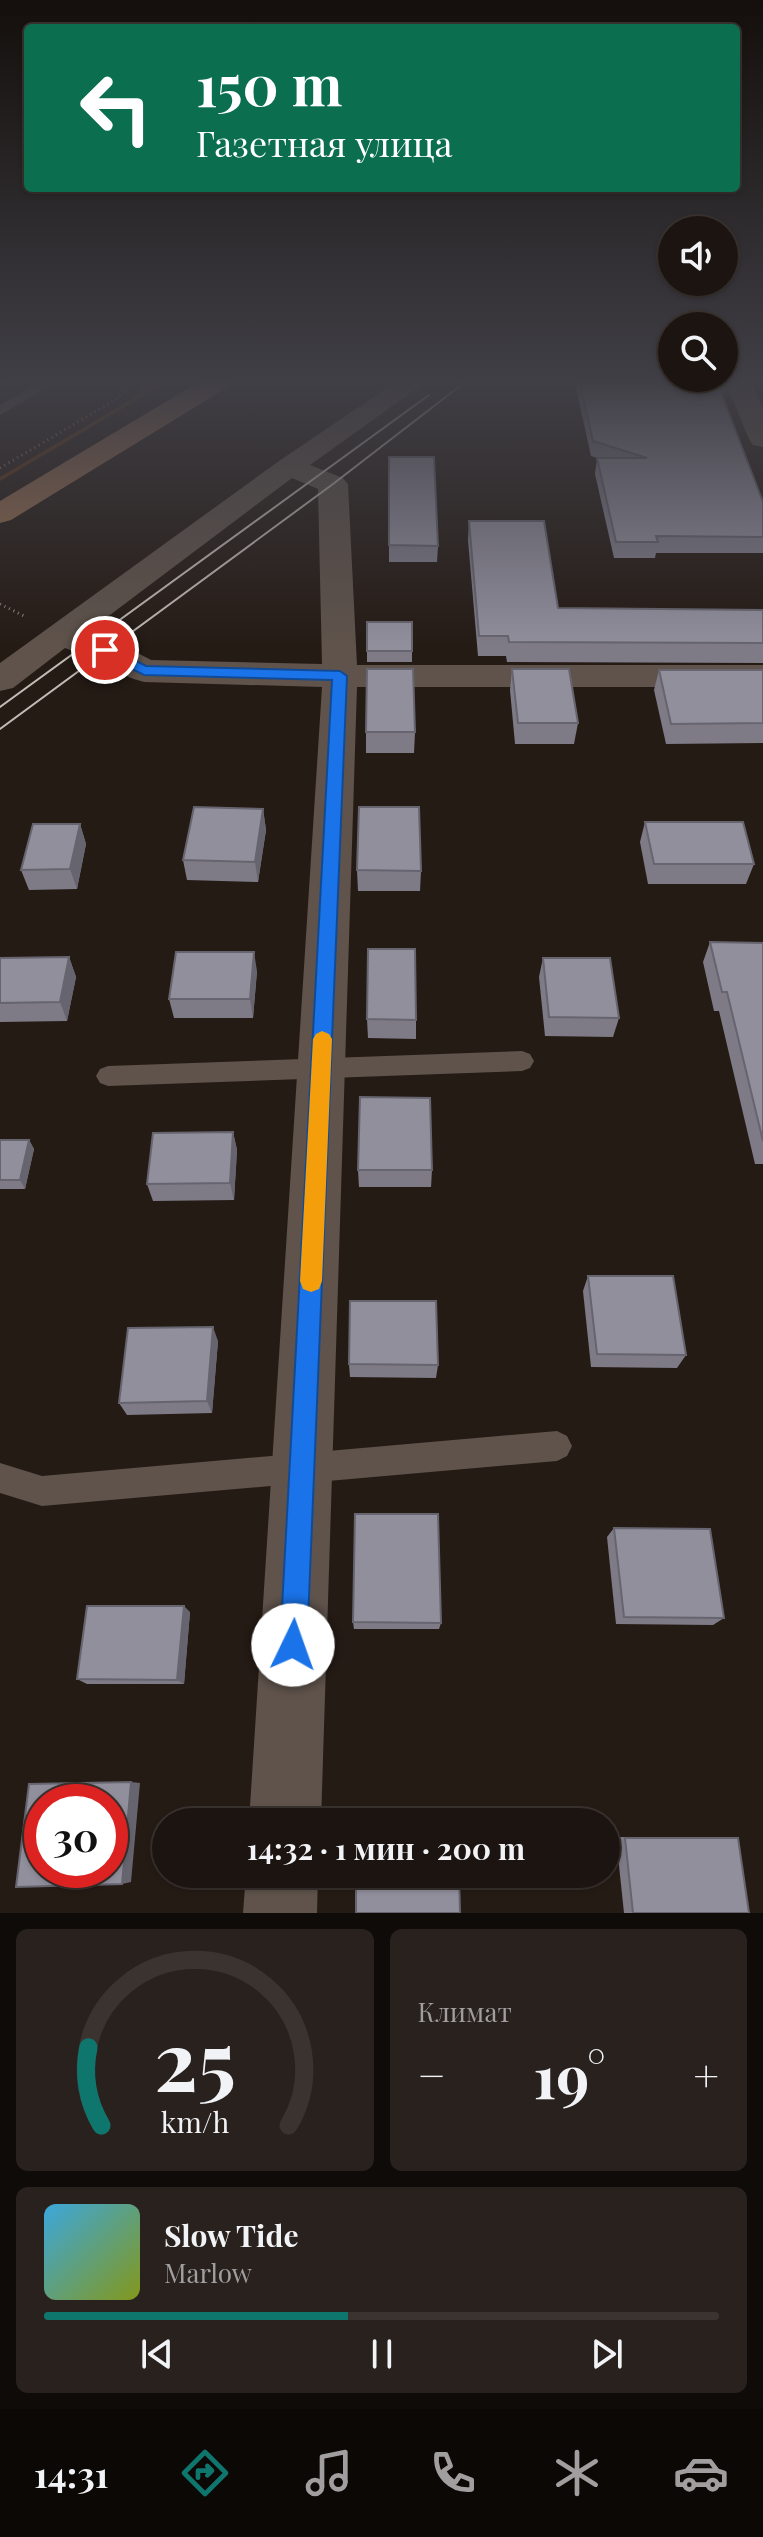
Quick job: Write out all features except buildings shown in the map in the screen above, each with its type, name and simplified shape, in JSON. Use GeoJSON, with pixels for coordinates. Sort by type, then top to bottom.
{"type":"FeatureCollection","features":[{"type":"Feature","properties":{"kind":"main road"},"geometry":{"type":"LineString","coordinates":[[0,514],[75,468]]}},
{"type":"Feature","properties":{"kind":"street"},"geometry":{"type":"LineString","coordinates":[[0,680],[287,468]]}},
{"type":"Feature","properties":{"kind":"street"},"geometry":{"type":"LineString","coordinates":[[286,1808],[340,676],[333,484],[292,468]]}},
{"type":"Feature","properties":{"kind":"street"},"geometry":{"type":"LineString","coordinates":[[62,636],[105,650],[144,671],[340,676],[763,676]]}},
{"type":"Feature","properties":{"kind":"street"},"geometry":{"type":"LineString","coordinates":[[280,1913],[281,1888]]}},
{"type":"Feature","properties":{"kind":"lane"},"geometry":{"type":"LineString","coordinates":[[108,1076],[522,1061]]}},
{"type":"Feature","properties":{"kind":"lane"},"geometry":{"type":"LineString","coordinates":[[0,1478],[42,1491],[557,1446]]}},
{"type":"Feature","properties":{"kind":"shaded area"},"geometry":{"type":"Polygon","coordinates":[[[15,468],[22,468],[0,481],[0,477],[15,468]]]}},
{"type":"Feature","properties":{"kind":"tram line"},"geometry":{"type":"LineString","coordinates":[[0,707],[328,468]]}},
{"type":"Feature","properties":{"kind":"tram line"},"geometry":{"type":"LineString","coordinates":[[0,729],[353,468]]}},
{"type":"Feature","properties":{"kind":"slow traffic"},"geometry":{"type":"LineString","coordinates":[[311,1281],[322,1039]]}},
{"type":"Feature","properties":{"kind":"route"},"geometry":{"type":"LineString","coordinates":[[105,650],[144,671],[340,676],[293,1645]]}}]}
